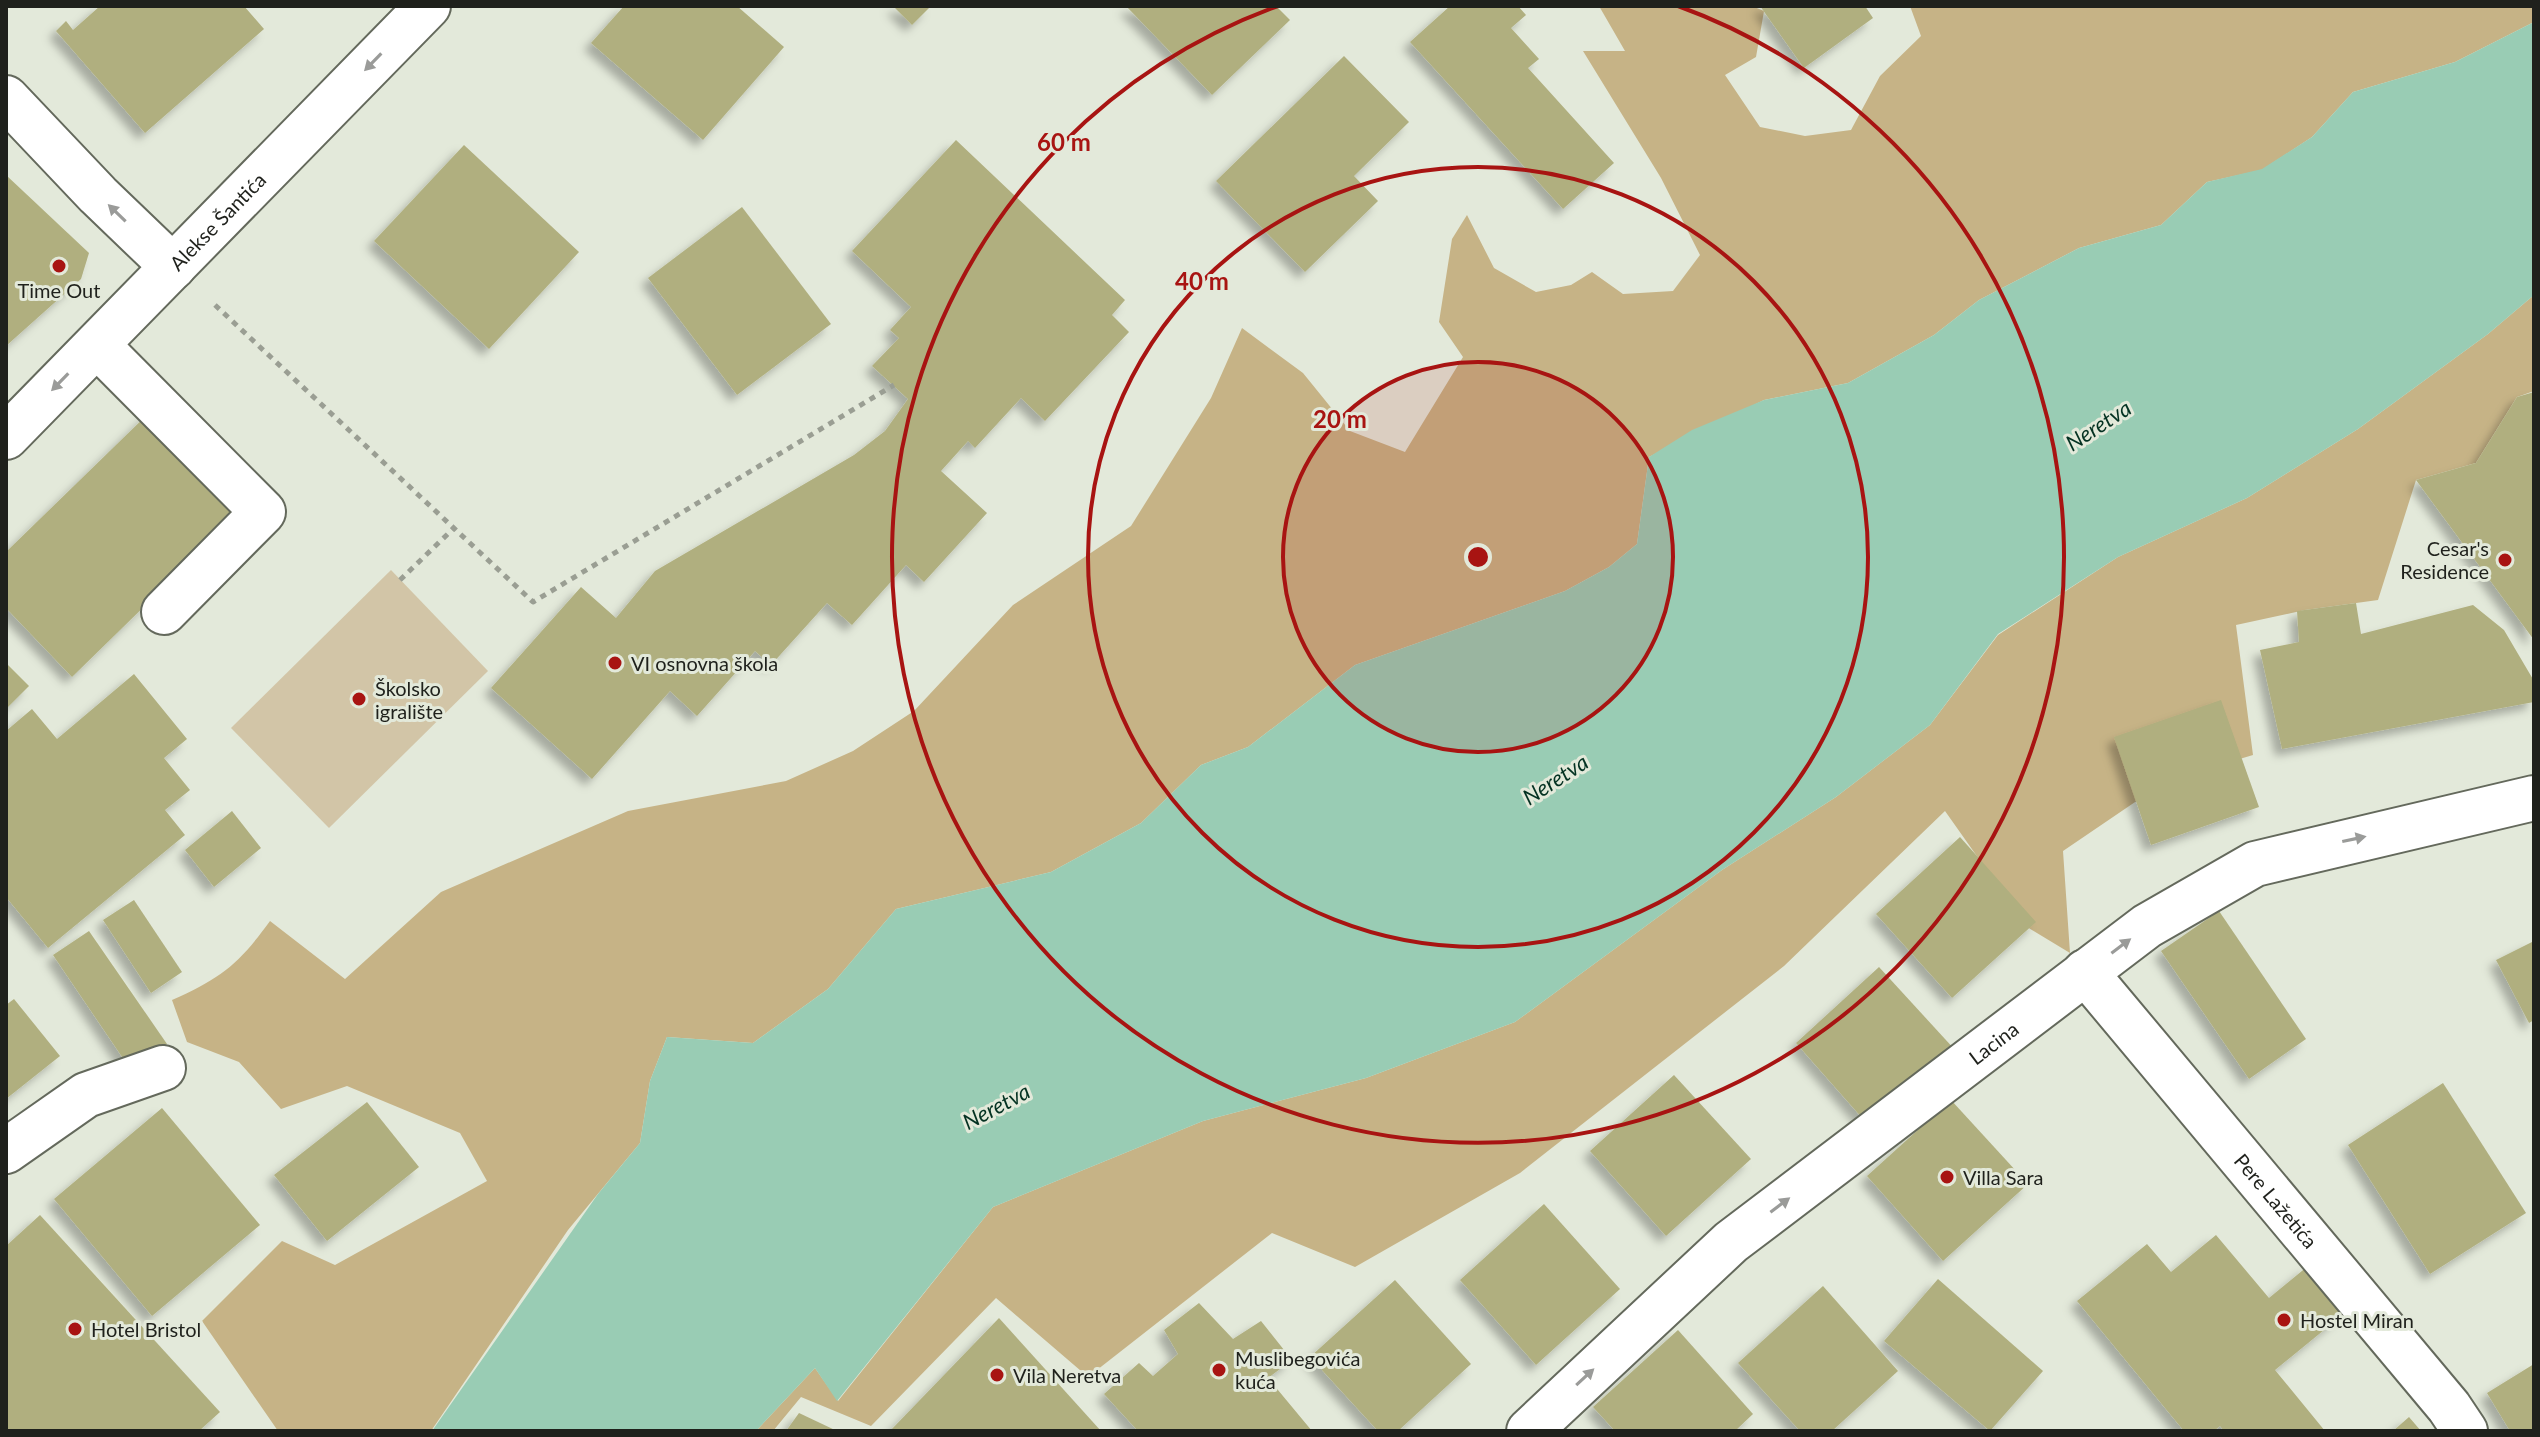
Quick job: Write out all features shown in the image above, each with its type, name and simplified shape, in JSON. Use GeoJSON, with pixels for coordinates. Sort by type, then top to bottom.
{"type":"FeatureCollection","features":[{"type":"Feature","properties":{"kind":"street","name":"Alekse Šantića"},"geometry":{"type":"LineString","coordinates":[[6,437],[428,6]]}},
{"type":"Feature","properties":{"kind":"street"},"geometry":{"type":"LineString","coordinates":[[6,98],[98,195],[173,267]]}},
{"type":"Feature","properties":{"kind":"street"},"geometry":{"type":"LineString","coordinates":[[97,345],[263,512],[164,612]]}},
{"type":"Feature","properties":{"kind":"street","name":"Lacina"},"geometry":{"type":"LineString","coordinates":[[1544,1426],[1731,1242],[2147,926],[2255,864],[2534,798]]}},
{"type":"Feature","properties":{"kind":"street","name":"Pere Lažetića"},"geometry":{"type":"LineString","coordinates":[[2085,972],[2449,1407],[2465,1431]]}},
{"type":"Feature","properties":{"kind":"street"},"geometry":{"type":"LineString","coordinates":[[6,1151],[86,1095],[163,1068]]}},
{"type":"Feature","properties":{"kind":"path"},"geometry":{"type":"LineString","coordinates":[[173,267],[533,602],[894,385]]}},
{"type":"Feature","properties":{"kind":"path"},"geometry":{"type":"LineString","coordinates":[[400,580],[454,528]]}},
{"type":"Feature","properties":{"kind":"shaded area"},"geometry":{"type":"Polygon","coordinates":[[[1599,6],[1752,6],[1764,11],[1756,57],[1725,75],[1760,127],[1805,136],[1851,130],[1880,76],[1921,36],[1910,6],[2534,6],[2534,22],[2455,62],[2353,92],[2312,137],[2262,170],[2207,182],[2161,225],[2079,248],[1979,300],[1934,335],[1848,383],[1764,400],[1649,457],[1637,544],[1609,567],[1565,591],[1355,665],[1248,747],[1201,765],[1141,823],[1051,872],[896,909],[828,989],[753,1043],[667,1037],[650,1081],[640,1143],[568,1230],[431,1431],[278,1431],[202,1321],[282,1241],[335,1265],[487,1181],[460,1133],[347,1086],[281,1109],[239,1062],[187,1042],[172,1000],[227,969],[270,921],[345,979],[441,892],[628,811],[786,781],[853,751],[914,711],[1013,605],[1131,526],[1211,398],[1242,328],[1303,373],[1350,431],[1405,452],[1463,357],[1439,322],[1452,239],[1467,215],[1494,268],[1536,292],[1571,285],[1592,272],[1623,294],[1673,291],[1700,255],[1661,178],[1583,51],[1625,51],[1599,6]]]}},
{"type":"Feature","properties":{"kind":"shaded area"},"geometry":{"type":"Polygon","coordinates":[[[2534,295],[2534,391],[2517,397],[2476,463],[2416,480],[2378,600],[2305,610],[2236,625],[2253,755],[2166,781],[2063,851],[2070,953],[2027,927],[1945,811],[1784,966],[1520,1173],[1355,1267],[1272,1233],[1088,1377],[996,1298],[871,1426],[801,1397],[773,1431],[756,1431],[815,1368],[838,1401],[993,1207],[1203,1121],[1366,1078],[1515,1022],[1722,870],[1836,797],[1930,725],[1998,635],[2118,557],[2247,498],[2358,429],[2488,334],[2534,295]]]}},
{"type":"Feature","properties":{"kind":"shaded area","name":"Školsko igralište"},"geometry":{"type":"Polygon","coordinates":[[[391,570],[488,671],[329,828],[231,728],[391,570]]]}},
{"type":"Feature","properties":{"kind":"water","name":"Neretva"},"geometry":{"type":"Polygon","coordinates":[[[2534,22],[2534,295],[2488,334],[2358,429],[2247,498],[2118,557],[1998,634],[1930,725],[1836,797],[1722,870],[1515,1022],[1366,1078],[1203,1121],[993,1207],[837,1401],[815,1368],[756,1431],[432,1431],[598,1194],[640,1143],[650,1081],[667,1037],[753,1043],[828,989],[896,909],[1051,872],[1141,823],[1201,765],[1248,747],[1355,665],[1565,591],[1609,567],[1637,544],[1649,457],[1692,430],[1764,400],[1848,383],[1934,335],[1979,300],[2079,248],[2161,225],[2207,182],[2262,169],[2312,137],[2353,92],[2455,62],[2534,22]]]}},
{"type":"Feature","properties":{"kind":"building"},"geometry":{"type":"Polygon","coordinates":[[[100,6],[244,6],[264,29],[145,133],[56,31],[66,21],[73,30],[100,6]]]}},
{"type":"Feature","properties":{"kind":"building"},"geometry":{"type":"Polygon","coordinates":[[[624,6],[737,6],[784,47],[703,140],[591,43],[624,6]]]}},
{"type":"Feature","properties":{"kind":"building"},"geometry":{"type":"Polygon","coordinates":[[[893,6],[931,6],[912,25],[893,6]]]}},
{"type":"Feature","properties":{"kind":"building"},"geometry":{"type":"Polygon","coordinates":[[[1126,6],[1276,6],[1290,20],[1212,95],[1126,6]]]}},
{"type":"Feature","properties":{"kind":"building"},"geometry":{"type":"Polygon","coordinates":[[[1450,6],[1518,6],[1526,15],[1511,28],[1539,59],[1528,68],[1614,163],[1563,209],[1410,42],[1450,6]]]}},
{"type":"Feature","properties":{"kind":"building"},"geometry":{"type":"Polygon","coordinates":[[[1760,6],[1865,6],[1873,18],[1804,68],[1760,6]]]}},
{"type":"Feature","properties":{"kind":"building"},"geometry":{"type":"Polygon","coordinates":[[[1344,56],[1409,122],[1354,176],[1378,201],[1305,272],[1216,181],[1344,56]]]}},
{"type":"Feature","properties":{"kind":"building"},"geometry":{"type":"Polygon","coordinates":[[[956,140],[1125,300],[1112,315],[1129,332],[1045,421],[1021,398],[975,448],[968,441],[941,471],[987,513],[924,582],[906,565],[852,625],[827,603],[771,665],[755,651],[697,716],[670,691],[592,779],[491,688],[581,587],[616,618],[655,571],[854,455],[885,431],[908,399],[872,366],[899,338],[890,330],[911,307],[852,251],[956,140]]]}},
{"type":"Feature","properties":{"kind":"building"},"geometry":{"type":"Polygon","coordinates":[[[464,145],[579,252],[489,349],[374,241],[464,145]]]}},
{"type":"Feature","properties":{"kind":"building"},"geometry":{"type":"Polygon","coordinates":[[[6,175],[89,253],[81,279],[6,346],[6,175]]]}},
{"type":"Feature","properties":{"kind":"building"},"geometry":{"type":"Polygon","coordinates":[[[742,207],[831,324],[737,395],[648,278],[742,207]]]}},
{"type":"Feature","properties":{"kind":"building","name":"Cesar's Residence"},"geometry":{"type":"Polygon","coordinates":[[[2534,392],[2534,640],[2416,480],[2476,463],[2517,397],[2534,392]]]}},
{"type":"Feature","properties":{"kind":"building"},"geometry":{"type":"Polygon","coordinates":[[[152,410],[246,507],[72,677],[6,608],[6,552],[152,410]]]}},
{"type":"Feature","properties":{"kind":"building"},"geometry":{"type":"Polygon","coordinates":[[[2356,603],[2361,634],[2473,605],[2504,630],[2534,681],[2534,702],[2282,749],[2260,650],[2299,642],[2297,611],[2356,603]]]}},
{"type":"Feature","properties":{"kind":"building"},"geometry":{"type":"Polygon","coordinates":[[[6,663],[29,686],[6,709],[6,663]]]}},
{"type":"Feature","properties":{"kind":"building"},"geometry":{"type":"Polygon","coordinates":[[[134,674],[187,739],[164,758],[190,790],[165,810],[185,835],[48,948],[6,897],[6,731],[32,709],[57,739],[134,674]]]}},
{"type":"Feature","properties":{"kind":"building"},"geometry":{"type":"Polygon","coordinates":[[[2221,700],[2259,807],[2151,845],[2114,737],[2221,700]]]}},
{"type":"Feature","properties":{"kind":"building"},"geometry":{"type":"Polygon","coordinates":[[[232,811],[261,848],[214,887],[185,850],[232,811]]]}},
{"type":"Feature","properties":{"kind":"building"},"geometry":{"type":"Polygon","coordinates":[[[1960,837],[2036,922],[1952,998],[1876,914],[1960,837]]]}},
{"type":"Feature","properties":{"kind":"building"},"geometry":{"type":"Polygon","coordinates":[[[134,900],[182,972],[151,993],[103,920],[134,900]]]}},
{"type":"Feature","properties":{"kind":"building"},"geometry":{"type":"Polygon","coordinates":[[[2219,911],[2306,1039],[2249,1079],[2161,951],[2219,911]]]}},
{"type":"Feature","properties":{"kind":"building"},"geometry":{"type":"Polygon","coordinates":[[[89,931],[167,1044],[131,1070],[53,955],[89,931]]]}},
{"type":"Feature","properties":{"kind":"building"},"geometry":{"type":"Polygon","coordinates":[[[2534,941],[2534,1020],[2529,1023],[2496,960],[2534,941]]]}},
{"type":"Feature","properties":{"kind":"building"},"geometry":{"type":"Polygon","coordinates":[[[1879,967],[1956,1051],[1871,1128],[1796,1043],[1879,967]]]}},
{"type":"Feature","properties":{"kind":"building"},"geometry":{"type":"Polygon","coordinates":[[[14,999],[60,1056],[6,1099],[6,1005],[14,999]]]}},
{"type":"Feature","properties":{"kind":"building"},"geometry":{"type":"Polygon","coordinates":[[[1674,1075],[1751,1159],[1666,1236],[1590,1151],[1674,1075]]]}},
{"type":"Feature","properties":{"kind":"building"},"geometry":{"type":"Polygon","coordinates":[[[2443,1083],[2526,1213],[2430,1274],[2348,1145],[2443,1083]]]}},
{"type":"Feature","properties":{"kind":"building"},"geometry":{"type":"Polygon","coordinates":[[[1951,1100],[2028,1184],[1943,1261],[1867,1176],[1951,1100]]]}},
{"type":"Feature","properties":{"kind":"building"},"geometry":{"type":"Polygon","coordinates":[[[367,1102],[419,1167],[327,1241],[274,1175],[367,1102]]]}},
{"type":"Feature","properties":{"kind":"building"},"geometry":{"type":"Polygon","coordinates":[[[162,1108],[260,1225],[152,1316],[54,1199],[162,1108]]]}},
{"type":"Feature","properties":{"kind":"building"},"geometry":{"type":"Polygon","coordinates":[[[1544,1204],[1620,1289],[1536,1365],[1460,1280],[1544,1204]]]}},
{"type":"Feature","properties":{"kind":"building","name":"Hotel Bristol"},"geometry":{"type":"Polygon","coordinates":[[[40,1215],[220,1412],[199,1431],[6,1431],[6,1246],[40,1215]]]}},
{"type":"Feature","properties":{"kind":"building"},"geometry":{"type":"Polygon","coordinates":[[[2216,1235],[2269,1298],[2308,1266],[2346,1312],[2275,1370],[2325,1431],[2224,1431],[2220,1426],[2214,1431],[2184,1431],[2077,1301],[2147,1244],[2171,1272],[2216,1235]]]}},
{"type":"Feature","properties":{"kind":"building"},"geometry":{"type":"Polygon","coordinates":[[[1938,1279],[2043,1371],[1990,1431],[1884,1341],[1938,1279]]]}},
{"type":"Feature","properties":{"kind":"building"},"geometry":{"type":"Polygon","coordinates":[[[1395,1280],[1471,1364],[1398,1431],[1378,1431],[1310,1357],[1395,1280]]]}},
{"type":"Feature","properties":{"kind":"building"},"geometry":{"type":"Polygon","coordinates":[[[1823,1286],[1898,1371],[1832,1431],[1800,1431],[1738,1363],[1823,1286]]]}},
{"type":"Feature","properties":{"kind":"building","name":"Muslibegovića kuća"},"geometry":{"type":"Polygon","coordinates":[[[1199,1303],[1233,1339],[1261,1321],[1292,1360],[1268,1378],[1312,1431],[1138,1431],[1104,1394],[1139,1363],[1153,1376],[1178,1354],[1164,1330],[1199,1303]]]}},
{"type":"Feature","properties":{"kind":"building","name":"Vila Neretva"},"geometry":{"type":"Polygon","coordinates":[[[999,1318],[1101,1431],[890,1431],[999,1318]]]}},
{"type":"Feature","properties":{"kind":"building"},"geometry":{"type":"Polygon","coordinates":[[[1678,1330],[1753,1414],[1735,1431],[1615,1431],[1593,1407],[1678,1330]]]}},
{"type":"Feature","properties":{"kind":"building"},"geometry":{"type":"Polygon","coordinates":[[[2534,1364],[2534,1431],[2510,1431],[2487,1393],[2534,1364]]]}},
{"type":"Feature","properties":{"kind":"building"},"geometry":{"type":"Polygon","coordinates":[[[799,1413],[837,1431],[786,1431],[799,1413]]]}},
{"type":"Feature","properties":{"kind":"building"},"geometry":{"type":"Polygon","coordinates":[[[2409,1417],[2421,1431],[2393,1431],[2409,1417]]]}},
{"type":"Feature","properties":{"kind":"place","name":"Time Out"},"geometry":{"type":"Point","coordinates":[59,266]}},
{"type":"Feature","properties":{"kind":"place","name":"Cesar's Residence"},"geometry":{"type":"Point","coordinates":[2505,560]}},
{"type":"Feature","properties":{"kind":"place","name":"VI osnovna škola"},"geometry":{"type":"Point","coordinates":[615,663]}},
{"type":"Feature","properties":{"kind":"place","name":"Školsko igralište"},"geometry":{"type":"Point","coordinates":[359,699]}},
{"type":"Feature","properties":{"kind":"place","name":"Villa Sara"},"geometry":{"type":"Point","coordinates":[1947,1177]}},
{"type":"Feature","properties":{"kind":"place","name":"Hostel Miran"},"geometry":{"type":"Point","coordinates":[2284,1320]}},
{"type":"Feature","properties":{"kind":"place","name":"Hotel Bristol"},"geometry":{"type":"Point","coordinates":[75,1329]}},
{"type":"Feature","properties":{"kind":"place","name":"Muslibegovića kuća"},"geometry":{"type":"Point","coordinates":[1219,1370]}},
{"type":"Feature","properties":{"kind":"place","name":"Vila Neretva"},"geometry":{"type":"Point","coordinates":[997,1375]}}]}
